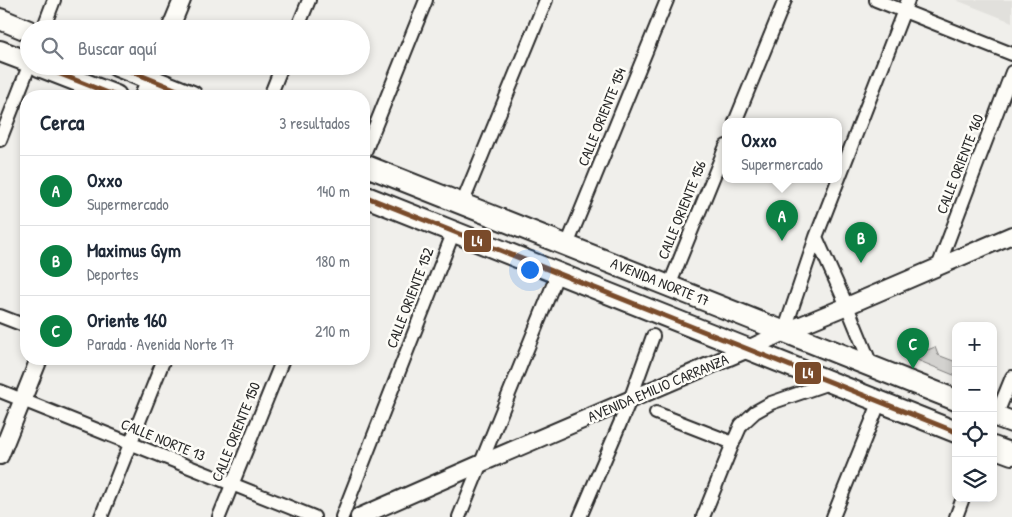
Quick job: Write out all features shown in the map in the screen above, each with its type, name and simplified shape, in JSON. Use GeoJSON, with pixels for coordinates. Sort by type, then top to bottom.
{"type":"FeatureCollection","features":[{"type":"Feature","properties":{"kind":"main road"},"geometry":{"type":"LineString","coordinates":[[0,19],[20,27]]}},
{"type":"Feature","properties":{"kind":"main road"},"geometry":{"type":"LineString","coordinates":[[0,51],[20,59]]}},
{"type":"Feature","properties":{"kind":"main road"},"geometry":{"type":"LineString","coordinates":[[62,75],[101,90]]}},
{"type":"Feature","properties":{"kind":"main road"},"geometry":{"type":"LineString","coordinates":[[136,75],[175,90]]}},
{"type":"Feature","properties":{"kind":"main road","name":"AVENIDA NORTE 17"},"geometry":{"type":"LineString","coordinates":[[370,167],[952,398]]}},
{"type":"Feature","properties":{"kind":"main road","name":"AVENIDA NORTE 17"},"geometry":{"type":"LineString","coordinates":[[370,198],[952,430]]}},
{"type":"Feature","properties":{"kind":"main road"},"geometry":{"type":"LineString","coordinates":[[997,448],[1012,454]]}},
{"type":"Feature","properties":{"kind":"street"},"geometry":{"type":"LineString","coordinates":[[46,20],[54,0]]}},
{"type":"Feature","properties":{"kind":"street"},"geometry":{"type":"LineString","coordinates":[[174,20],[182,0]]}},
{"type":"Feature","properties":{"kind":"street"},"geometry":{"type":"LineString","coordinates":[[301,20],[309,0]]}},
{"type":"Feature","properties":{"kind":"street"},"geometry":{"type":"LineString","coordinates":[[370,139],[426,0]]}},
{"type":"Feature","properties":{"kind":"street"},"geometry":{"type":"LineString","coordinates":[[462,204],[546,0]]}},
{"type":"Feature","properties":{"kind":"street","name":"CALLE ORIENTE 154"},"geometry":{"type":"LineString","coordinates":[[567,246],[667,0]]}},
{"type":"Feature","properties":{"kind":"street"},"geometry":{"type":"LineString","coordinates":[[737,118],[785,0]]}},
{"type":"Feature","properties":{"kind":"street"},"geometry":{"type":"LineString","coordinates":[[876,0],[906,5],[1012,54]]}},
{"type":"Feature","properties":{"kind":"street"},"geometry":{"type":"LineString","coordinates":[[842,170],[906,5]]}},
{"type":"Feature","properties":{"kind":"street","name":"CALLE ORIENTE 160"},"geometry":{"type":"LineString","coordinates":[[938,267],[1012,72]]}},
{"type":"Feature","properties":{"kind":"street"},"geometry":{"type":"LineString","coordinates":[[0,140],[25,75]]}},
{"type":"Feature","properties":{"kind":"street"},"geometry":{"type":"LineString","coordinates":[[272,90],[278,75]]}},
{"type":"Feature","properties":{"kind":"street","name":"CALLE ORIENTE 156"},"geometry":{"type":"LineString","coordinates":[[669,286],[722,156]]}},
{"type":"Feature","properties":{"kind":"street"},"geometry":{"type":"LineString","coordinates":[[784,332],[816,237],[837,183]]}},
{"type":"Feature","properties":{"kind":"street","name":"CALLE ORIENTE 152"},"geometry":{"type":"LineString","coordinates":[[342,517],[454,231]]}},
{"type":"Feature","properties":{"kind":"street","name":"AVENIDA EMILIO CARRANZA"},"geometry":{"type":"LineString","coordinates":[[359,517],[1012,235]]}},
{"type":"Feature","properties":{"kind":"street"},"geometry":{"type":"LineString","coordinates":[[816,237],[872,367]]}},
{"type":"Feature","properties":{"kind":"street"},"geometry":{"type":"LineString","coordinates":[[459,517],[558,274]]}},
{"type":"Feature","properties":{"kind":"street"},"geometry":{"type":"LineString","coordinates":[[0,316],[20,324]]}},
{"type":"Feature","properties":{"kind":"street"},"geometry":{"type":"LineString","coordinates":[[580,517],[630,400],[653,336]]}},
{"type":"Feature","properties":{"kind":"street"},"geometry":{"type":"LineString","coordinates":[[0,456],[37,365]]}},
{"type":"Feature","properties":{"kind":"street"},"geometry":{"type":"LineString","coordinates":[[101,517],[162,365]]}},
{"type":"Feature","properties":{"kind":"street","name":"CALLE ORIENTE 150"},"geometry":{"type":"LineString","coordinates":[[219,517],[281,365]]}},
{"type":"Feature","properties":{"kind":"street"},"geometry":{"type":"LineString","coordinates":[[1000,418],[1012,377]]}},
{"type":"Feature","properties":{"kind":"street"},"geometry":{"type":"LineString","coordinates":[[703,517],[741,425],[755,412],[771,403],[832,382]]}},
{"type":"Feature","properties":{"kind":"street","name":"CALLE NORTE 13"},"geometry":{"type":"LineString","coordinates":[[0,391],[314,517]]}},
{"type":"Feature","properties":{"kind":"street"},"geometry":{"type":"LineString","coordinates":[[834,517],[880,401]]}},
{"type":"Feature","properties":{"kind":"street"},"geometry":{"type":"LineString","coordinates":[[656,413],[733,443]]}},
{"type":"Feature","properties":{"kind":"street"},"geometry":{"type":"LineString","coordinates":[[956,517],[962,502]]}},
{"type":"Feature","properties":{"kind":"shaded area"},"geometry":{"type":"Polygon","coordinates":[[[956,0],[1012,0],[1012,22],[956,0]]]}},
{"type":"Feature","properties":{"kind":"shaded area"},"geometry":{"type":"Polygon","coordinates":[[[935,347],[938,355],[952,360],[952,374],[910,357],[935,347]]]}},
{"type":"Feature","properties":{"kind":"transit line","name":"L4"},"geometry":{"type":"LineString","coordinates":[[63,75],[101,90]]}},
{"type":"Feature","properties":{"kind":"transit line","name":"L4"},"geometry":{"type":"LineString","coordinates":[[140,75],[177,90]]}},
{"type":"Feature","properties":{"kind":"transit line","name":"L4"},"geometry":{"type":"LineString","coordinates":[[370,198],[952,430]]}},
{"type":"Feature","properties":{"kind":"place","name":"Oxxo"},"geometry":{"type":"Point","coordinates":[782,241]}},
{"type":"Feature","properties":{"kind":"place","name":"Maximus Gym"},"geometry":{"type":"Point","coordinates":[861,263]}},
{"type":"Feature","properties":{"kind":"place","name":"Oriente 160"},"geometry":{"type":"Point","coordinates":[913,369]}}]}
